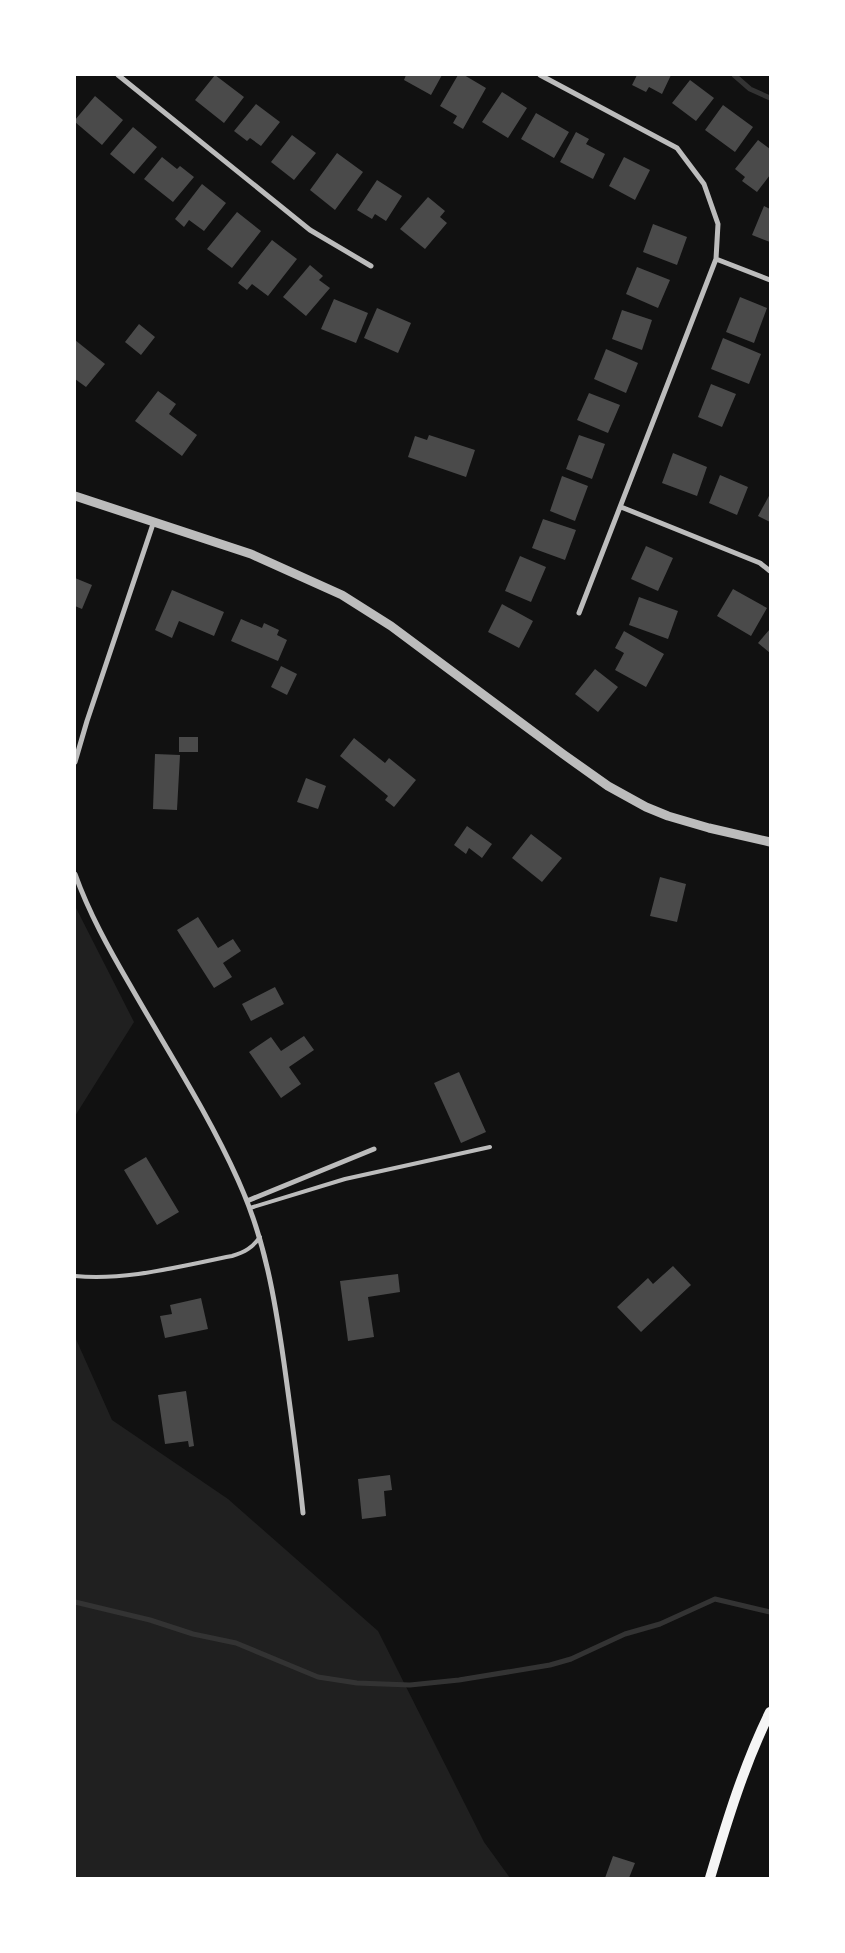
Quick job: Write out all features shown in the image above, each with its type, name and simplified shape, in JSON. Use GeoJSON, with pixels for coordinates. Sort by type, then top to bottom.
{"type":"FeatureCollection","features":[{"type":"Feature","properties":{"kind":"main road"},"geometry":{"type":"LineString","coordinates":[[710,1878],[731,1808],[760,1732],[770,1712]]}},
{"type":"Feature","properties":{"kind":"street"},"geometry":{"type":"LineString","coordinates":[[118,75],[310,230],[371,266]]}},
{"type":"Feature","properties":{"kind":"street"},"geometry":{"type":"LineString","coordinates":[[540,75],[677,148],[704,184],[718,224],[716,259],[579,613]]}},
{"type":"Feature","properties":{"kind":"street"},"geometry":{"type":"LineString","coordinates":[[552,82],[556,75]]}},
{"type":"Feature","properties":{"kind":"street"},"geometry":{"type":"LineString","coordinates":[[716,259],[770,280]]}},
{"type":"Feature","properties":{"kind":"street"},"geometry":{"type":"LineString","coordinates":[[75,496],[251,554],[342,595],[430,654],[608,786],[646,807],[668,816],[709,828],[770,842]]}},
{"type":"Feature","properties":{"kind":"street"},"geometry":{"type":"LineString","coordinates":[[621,507],[760,563],[770,571]]}},
{"type":"Feature","properties":{"kind":"street"},"geometry":{"type":"LineString","coordinates":[[75,762],[154,521]]}},
{"type":"Feature","properties":{"kind":"street"},"geometry":{"type":"LineString","coordinates":[[75,874],[85,903],[104,940],[201,1108],[221,1145],[250,1208],[260,1237],[274,1299],[296,1442],[303,1513]]}},
{"type":"Feature","properties":{"kind":"street"},"geometry":{"type":"LineString","coordinates":[[247,1201],[374,1149]]}},
{"type":"Feature","properties":{"kind":"lane"},"geometry":{"type":"LineString","coordinates":[[250,1208],[345,1179],[490,1147]]}},
{"type":"Feature","properties":{"kind":"lane"},"geometry":{"type":"LineString","coordinates":[[75,1276],[97,1278],[141,1273],[232,1256],[251,1248],[260,1237]]}},
{"type":"Feature","properties":{"kind":"shaded area"},"geometry":{"type":"Polygon","coordinates":[[[75,906],[134,1022],[75,1116],[75,906]]]}},
{"type":"Feature","properties":{"kind":"shaded area"},"geometry":{"type":"Polygon","coordinates":[[[75,1337],[112,1420],[228,1499],[378,1631],[484,1842],[510,1878],[75,1878],[75,1337]]]}},
{"type":"Feature","properties":{"kind":"building"},"geometry":{"type":"Polygon","coordinates":[[[215,75],[244,97],[224,123],[195,100],[215,75]]]}},
{"type":"Feature","properties":{"kind":"building"},"geometry":{"type":"Polygon","coordinates":[[[406,75],[442,75],[431,95],[404,80],[406,75]]]}},
{"type":"Feature","properties":{"kind":"building"},"geometry":{"type":"Polygon","coordinates":[[[458,75],[464,75],[486,88],[463,129],[453,123],[457,116],[440,106],[458,75]]]}},
{"type":"Feature","properties":{"kind":"building"},"geometry":{"type":"Polygon","coordinates":[[[637,75],[671,75],[662,94],[649,87],[646,92],[632,85],[637,75]]]}},
{"type":"Feature","properties":{"kind":"building"},"geometry":{"type":"Polygon","coordinates":[[[690,80],[714,98],[696,121],[672,103],[690,80]]]}},
{"type":"Feature","properties":{"kind":"building"},"geometry":{"type":"Polygon","coordinates":[[[502,92],[527,108],[508,138],[482,122],[502,92]]]}},
{"type":"Feature","properties":{"kind":"building"},"geometry":{"type":"Polygon","coordinates":[[[95,96],[123,120],[102,145],[75,122],[95,96]]]}},
{"type":"Feature","properties":{"kind":"building"},"geometry":{"type":"Polygon","coordinates":[[[256,104],[280,122],[261,146],[250,138],[247,141],[234,131],[256,104]]]}},
{"type":"Feature","properties":{"kind":"building"},"geometry":{"type":"Polygon","coordinates":[[[723,105],[753,127],[735,152],[705,130],[723,105]]]}},
{"type":"Feature","properties":{"kind":"building"},"geometry":{"type":"Polygon","coordinates":[[[536,113],[569,132],[554,158],[521,139],[536,113]]]}},
{"type":"Feature","properties":{"kind":"building"},"geometry":{"type":"Polygon","coordinates":[[[133,127],[157,147],[134,174],[110,154],[133,127]]]}},
{"type":"Feature","properties":{"kind":"building"},"geometry":{"type":"Polygon","coordinates":[[[576,132],[589,139],[586,144],[605,154],[593,179],[560,162],[576,132]]]}},
{"type":"Feature","properties":{"kind":"building"},"geometry":{"type":"Polygon","coordinates":[[[292,135],[316,153],[294,180],[271,162],[292,135]]]}},
{"type":"Feature","properties":{"kind":"building"},"geometry":{"type":"Polygon","coordinates":[[[758,140],[770,149],[770,175],[757,192],[742,181],[745,177],[735,169],[758,140]]]}},
{"type":"Feature","properties":{"kind":"building"},"geometry":{"type":"Polygon","coordinates":[[[337,153],[363,172],[335,210],[310,190],[337,153]]]}},
{"type":"Feature","properties":{"kind":"building"},"geometry":{"type":"Polygon","coordinates":[[[162,157],[177,169],[180,166],[194,177],[173,202],[144,179],[162,157]]]}},
{"type":"Feature","properties":{"kind":"building"},"geometry":{"type":"Polygon","coordinates":[[[624,157],[650,170],[635,200],[609,186],[624,157]]]}},
{"type":"Feature","properties":{"kind":"building"},"geometry":{"type":"Polygon","coordinates":[[[377,180],[402,196],[386,221],[375,214],[372,219],[357,210],[377,180]]]}},
{"type":"Feature","properties":{"kind":"building"},"geometry":{"type":"Polygon","coordinates":[[[202,184],[226,203],[204,231],[189,220],[184,227],[175,219],[202,184]]]}},
{"type":"Feature","properties":{"kind":"building"},"geometry":{"type":"Polygon","coordinates":[[[428,197],[445,211],[440,217],[447,223],[425,249],[400,229],[428,197]]]}},
{"type":"Feature","properties":{"kind":"building"},"geometry":{"type":"Polygon","coordinates":[[[764,206],[770,209],[770,242],[752,235],[764,206]]]}},
{"type":"Feature","properties":{"kind":"building"},"geometry":{"type":"Polygon","coordinates":[[[237,212],[261,231],[232,268],[207,249],[237,212]]]}},
{"type":"Feature","properties":{"kind":"building"},"geometry":{"type":"Polygon","coordinates":[[[653,224],[687,237],[677,265],[643,252],[653,224]]]}},
{"type":"Feature","properties":{"kind":"building"},"geometry":{"type":"Polygon","coordinates":[[[272,240],[297,259],[268,296],[252,284],[247,290],[238,283],[272,240]]]}},
{"type":"Feature","properties":{"kind":"building"},"geometry":{"type":"Polygon","coordinates":[[[310,265],[323,276],[319,280],[330,288],[306,316],[283,297],[310,265]]]}},
{"type":"Feature","properties":{"kind":"building"},"geometry":{"type":"Polygon","coordinates":[[[637,267],[670,280],[658,308],[626,294],[637,267]]]}},
{"type":"Feature","properties":{"kind":"building"},"geometry":{"type":"Polygon","coordinates":[[[740,297],[767,308],[754,343],[726,332],[740,297]]]}},
{"type":"Feature","properties":{"kind":"building"},"geometry":{"type":"Polygon","coordinates":[[[334,299],[368,313],[356,343],[321,329],[334,299]]]}},
{"type":"Feature","properties":{"kind":"building"},"geometry":{"type":"Polygon","coordinates":[[[377,308],[411,323],[398,353],[364,338],[377,308]]]}},
{"type":"Feature","properties":{"kind":"building"},"geometry":{"type":"Polygon","coordinates":[[[622,310],[652,320],[642,350],[612,339],[622,310]]]}},
{"type":"Feature","properties":{"kind":"building"},"geometry":{"type":"Polygon","coordinates":[[[139,324],[155,337],[141,355],[125,342],[139,324]]]}},
{"type":"Feature","properties":{"kind":"building"},"geometry":{"type":"Polygon","coordinates":[[[723,338],[761,354],[749,384],[711,369],[723,338]]]}},
{"type":"Feature","properties":{"kind":"building"},"geometry":{"type":"Polygon","coordinates":[[[75,340],[105,364],[86,387],[75,379],[75,340]]]}},
{"type":"Feature","properties":{"kind":"building"},"geometry":{"type":"Polygon","coordinates":[[[606,349],[638,363],[626,393],[594,379],[606,349]]]}},
{"type":"Feature","properties":{"kind":"building"},"geometry":{"type":"Polygon","coordinates":[[[711,384],[736,394],[722,427],[698,417],[711,384]]]}},
{"type":"Feature","properties":{"kind":"building"},"geometry":{"type":"Polygon","coordinates":[[[158,391],[176,404],[169,414],[197,435],[182,456],[135,421],[158,391]]]}},
{"type":"Feature","properties":{"kind":"building"},"geometry":{"type":"Polygon","coordinates":[[[589,393],[620,405],[608,433],[577,420],[589,393]]]}},
{"type":"Feature","properties":{"kind":"building"},"geometry":{"type":"Polygon","coordinates":[[[429,435],[475,450],[466,477],[408,457],[415,436],[427,440],[429,435]]]}},
{"type":"Feature","properties":{"kind":"building"},"geometry":{"type":"Polygon","coordinates":[[[579,435],[605,444],[592,479],[566,469],[579,435]]]}},
{"type":"Feature","properties":{"kind":"building"},"geometry":{"type":"Polygon","coordinates":[[[673,453],[707,467],[697,496],[662,483],[673,453]]]}},
{"type":"Feature","properties":{"kind":"building"},"geometry":{"type":"Polygon","coordinates":[[[720,475],[748,487],[737,515],[709,503],[720,475]]]}},
{"type":"Feature","properties":{"kind":"building"},"geometry":{"type":"Polygon","coordinates":[[[562,476],[588,486],[575,521],[550,511],[562,476]]]}},
{"type":"Feature","properties":{"kind":"building"},"geometry":{"type":"Polygon","coordinates":[[[770,494],[770,522],[758,516],[770,494]]]}},
{"type":"Feature","properties":{"kind":"building"},"geometry":{"type":"Polygon","coordinates":[[[543,519],[576,530],[565,560],[532,548],[543,519]]]}},
{"type":"Feature","properties":{"kind":"building"},"geometry":{"type":"Polygon","coordinates":[[[646,546],[673,558],[658,591],[631,579],[646,546]]]}},
{"type":"Feature","properties":{"kind":"building"},"geometry":{"type":"Polygon","coordinates":[[[520,556],[546,567],[531,602],[505,591],[520,556]]]}},
{"type":"Feature","properties":{"kind":"building"},"geometry":{"type":"Polygon","coordinates":[[[75,578],[92,585],[82,609],[75,606],[75,578]]]}},
{"type":"Feature","properties":{"kind":"building"},"geometry":{"type":"Polygon","coordinates":[[[733,589],[767,608],[751,636],[717,616],[733,589]]]}},
{"type":"Feature","properties":{"kind":"building"},"geometry":{"type":"Polygon","coordinates":[[[172,590],[224,612],[214,636],[179,621],[172,638],[155,630],[172,590]]]}},
{"type":"Feature","properties":{"kind":"building"},"geometry":{"type":"Polygon","coordinates":[[[639,597],[678,611],[668,639],[629,625],[639,597]]]}},
{"type":"Feature","properties":{"kind":"building"},"geometry":{"type":"Polygon","coordinates":[[[502,604],[533,621],[519,648],[488,632],[502,604]]]}},
{"type":"Feature","properties":{"kind":"building"},"geometry":{"type":"Polygon","coordinates":[[[241,619],[262,628],[264,623],[279,630],[277,635],[287,640],[278,661],[231,641],[241,619]]]}},
{"type":"Feature","properties":{"kind":"building"},"geometry":{"type":"Polygon","coordinates":[[[770,629],[770,653],[758,643],[770,629]]]}},
{"type":"Feature","properties":{"kind":"building"},"geometry":{"type":"Polygon","coordinates":[[[624,631],[664,654],[646,687],[615,670],[624,653],[615,648],[624,631]]]}},
{"type":"Feature","properties":{"kind":"building"},"geometry":{"type":"Polygon","coordinates":[[[281,666],[297,674],[287,695],[271,687],[281,666]]]}},
{"type":"Feature","properties":{"kind":"building"},"geometry":{"type":"Polygon","coordinates":[[[595,669],[618,687],[598,712],[575,694],[595,669]]]}},
{"type":"Feature","properties":{"kind":"building"},"geometry":{"type":"Polygon","coordinates":[[[179,737],[198,737],[198,752],[179,752],[179,737]]]}},
{"type":"Feature","properties":{"kind":"building"},"geometry":{"type":"Polygon","coordinates":[[[354,738],[385,763],[389,758],[416,780],[394,807],[385,800],[388,796],[340,756],[354,738]]]}},
{"type":"Feature","properties":{"kind":"building"},"geometry":{"type":"Polygon","coordinates":[[[155,754],[180,755],[177,810],[153,809],[155,754]]]}},
{"type":"Feature","properties":{"kind":"building"},"geometry":{"type":"Polygon","coordinates":[[[306,778],[326,786],[318,809],[297,802],[306,778]]]}},
{"type":"Feature","properties":{"kind":"building"},"geometry":{"type":"Polygon","coordinates":[[[467,826],[492,844],[482,858],[469,848],[466,854],[454,845],[467,826]]]}},
{"type":"Feature","properties":{"kind":"building"},"geometry":{"type":"Polygon","coordinates":[[[531,834],[562,858],[542,882],[512,858],[531,834]]]}},
{"type":"Feature","properties":{"kind":"building"},"geometry":{"type":"Polygon","coordinates":[[[660,877],[686,884],[677,922],[650,916],[660,877]]]}},
{"type":"Feature","properties":{"kind":"building"},"geometry":{"type":"Polygon","coordinates":[[[198,917],[218,948],[233,939],[241,951],[223,963],[232,977],[214,988],[177,930],[198,917]]]}},
{"type":"Feature","properties":{"kind":"building"},"geometry":{"type":"Polygon","coordinates":[[[275,987],[284,1004],[251,1021],[242,1004],[275,987]]]}},
{"type":"Feature","properties":{"kind":"building"},"geometry":{"type":"Polygon","coordinates":[[[304,1036],[314,1050],[289,1067],[301,1084],[281,1098],[249,1052],[271,1037],[281,1051],[304,1036]]]}},
{"type":"Feature","properties":{"kind":"building"},"geometry":{"type":"Polygon","coordinates":[[[459,1072],[486,1132],[461,1143],[434,1083],[459,1072]]]}},
{"type":"Feature","properties":{"kind":"building"},"geometry":{"type":"Polygon","coordinates":[[[146,1157],[179,1212],[157,1225],[124,1170],[146,1157]]]}},
{"type":"Feature","properties":{"kind":"building"},"geometry":{"type":"Polygon","coordinates":[[[673,1266],[691,1285],[641,1332],[617,1307],[648,1278],[653,1284],[673,1266]]]}},
{"type":"Feature","properties":{"kind":"building"},"geometry":{"type":"Polygon","coordinates":[[[398,1274],[400,1292],[368,1297],[374,1337],[348,1341],[340,1281],[398,1274]]]}},
{"type":"Feature","properties":{"kind":"building"},"geometry":{"type":"Polygon","coordinates":[[[201,1298],[208,1329],[165,1338],[160,1316],[172,1314],[170,1305],[201,1298]]]}},
{"type":"Feature","properties":{"kind":"building"},"geometry":{"type":"Polygon","coordinates":[[[186,1391],[194,1446],[189,1447],[188,1441],[165,1444],[158,1395],[186,1391]]]}},
{"type":"Feature","properties":{"kind":"building"},"geometry":{"type":"Polygon","coordinates":[[[390,1475],[392,1490],[384,1491],[386,1516],[362,1519],[358,1479],[390,1475]]]}},
{"type":"Feature","properties":{"kind":"building"},"geometry":{"type":"Polygon","coordinates":[[[613,1856],[635,1863],[629,1878],[605,1878],[613,1856]]]}},
{"type":"Feature","properties":{"kind":"waterway"},"geometry":{"type":"LineString","coordinates":[[734,75],[750,89],[770,98]]}},
{"type":"Feature","properties":{"kind":"waterway"},"geometry":{"type":"LineString","coordinates":[[75,1602],[150,1620],[193,1634],[236,1643],[318,1677],[357,1683],[410,1685],[459,1680],[550,1665],[571,1659],[625,1634],[660,1624],[715,1599],[770,1612]]}}]}
